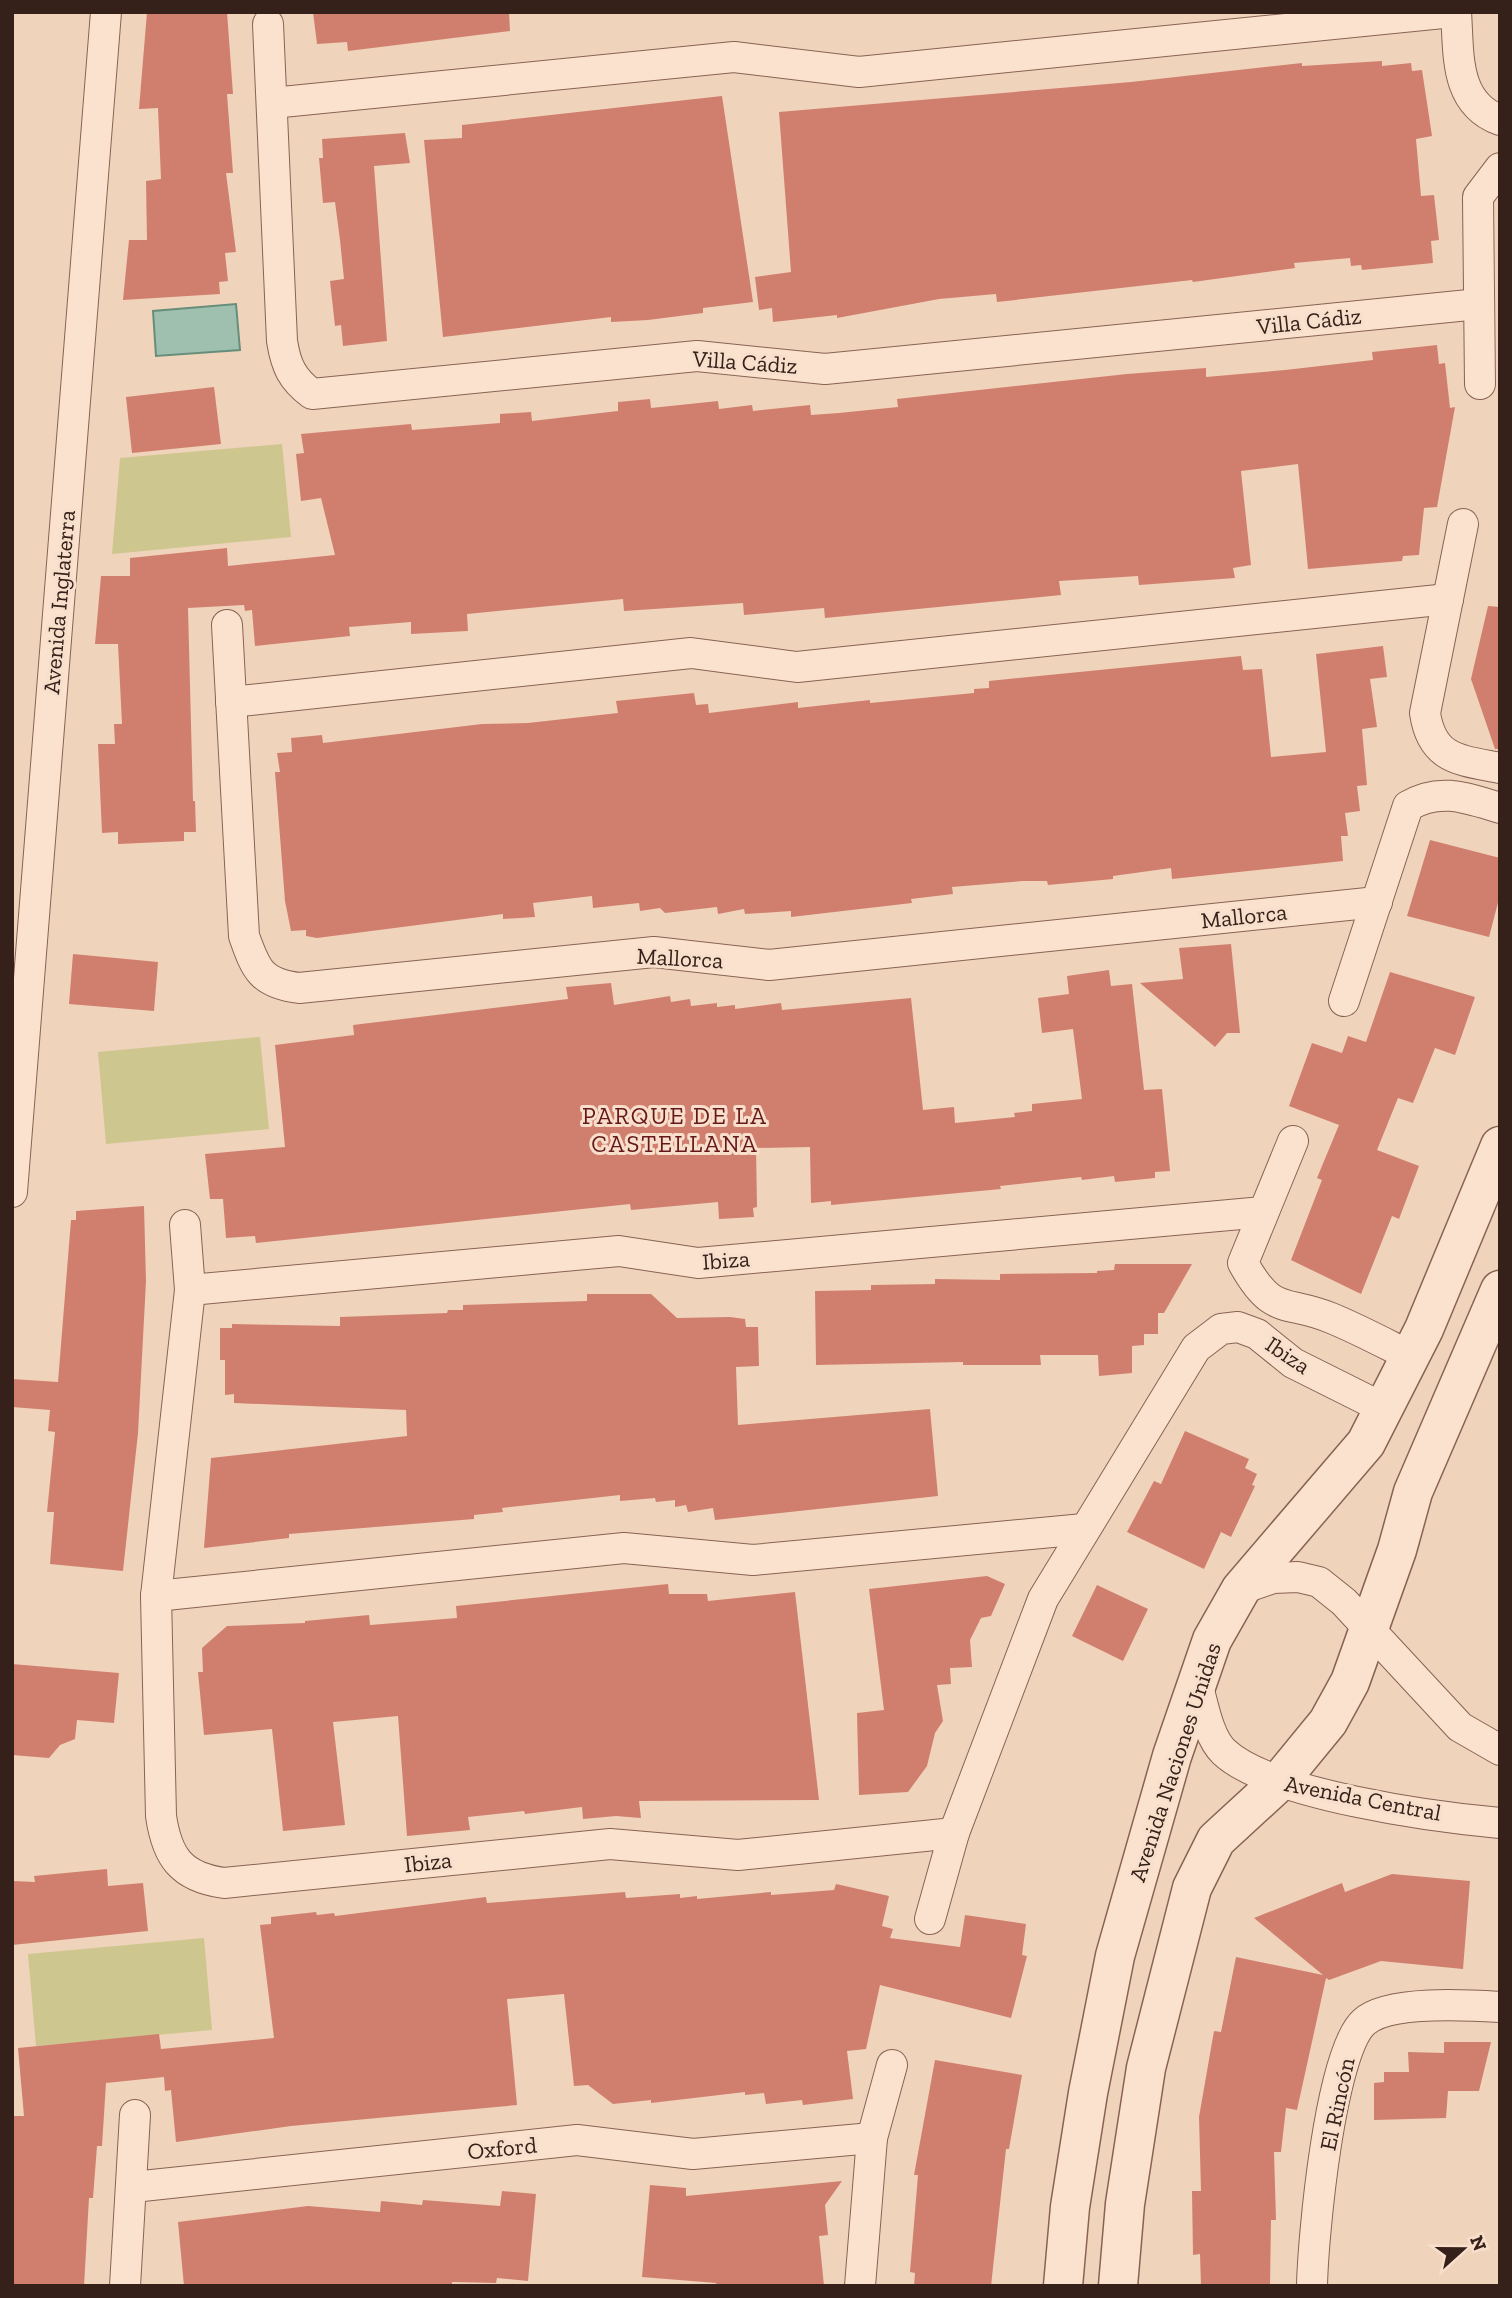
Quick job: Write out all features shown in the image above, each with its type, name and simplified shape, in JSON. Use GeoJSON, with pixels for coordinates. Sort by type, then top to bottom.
{"type":"FeatureCollection","features":[{"type":"Feature","properties":{"kind":"street","name":"Avenida Inglaterra"},"geometry":{"type":"LineString","coordinates":[[12,1192],[106,12]]}},
{"type":"Feature","properties":{"kind":"street"},"geometry":{"type":"LineString","coordinates":[[272,103],[734,57],[859,72],[1454,12],[1461,77],[1468,98],[1477,109],[1500,120]]}},
{"type":"Feature","properties":{"kind":"street","name":"Villa Cádiz"},"geometry":{"type":"LineString","coordinates":[[268,24],[282,341],[285,362],[293,377],[312,394],[697,356],[825,369],[1479,304]]}},
{"type":"Feature","properties":{"kind":"street"},"geometry":{"type":"LineString","coordinates":[[1480,384],[1478,197],[1500,168]]}},
{"type":"Feature","properties":{"kind":"street"},"geometry":{"type":"LineString","coordinates":[[1463,524],[1425,713],[1433,740],[1445,753],[1459,760],[1500,768]]}},
{"type":"Feature","properties":{"kind":"street"},"geometry":{"type":"LineString","coordinates":[[231,702],[691,653],[797,667],[1448,599]]}},
{"type":"Feature","properties":{"kind":"street","name":"Mallorca"},"geometry":{"type":"LineString","coordinates":[[226,625],[244,936],[253,961],[262,975],[276,985],[299,988],[654,952],[769,965],[1377,902]]}},
{"type":"Feature","properties":{"kind":"street"},"geometry":{"type":"LineString","coordinates":[[1344,1001],[1408,806],[1430,796],[1455,794],[1500,808]]}},
{"type":"Feature","properties":{"kind":"street","name":"Ibiza"},"geometry":{"type":"LineString","coordinates":[[1293,1141],[1243,1263],[1252,1279],[1270,1299],[1283,1307],[1326,1317],[1410,1356]]}},
{"type":"Feature","properties":{"kind":"street","name":"Avenida Naciones Unidas"},"geometry":{"type":"LineString","coordinates":[[1063,2286],[1084,2118],[1115,1956],[1172,1756],[1212,1640],[1241,1589],[1366,1443],[1489,1205],[1500,1146]]}},
{"type":"Feature","properties":{"kind":"street","name":"Ibiza"},"geometry":{"type":"LineString","coordinates":[[190,1290],[619,1251],[698,1264],[1263,1212]]}},
{"type":"Feature","properties":{"kind":"street","name":"Ibiza"},"geometry":{"type":"LineString","coordinates":[[186,1224],[190,1290],[156,1596],[161,1816],[164,1838],[181,1866],[205,1880],[238,1882],[610,1844],[738,1855],[954,1833]]}},
{"type":"Feature","properties":{"kind":"street"},"geometry":{"type":"LineString","coordinates":[[1118,2286],[1125,2204],[1146,2068],[1192,1888],[1216,1840],[1278,1783],[1328,1722],[1350,1682],[1397,1550],[1413,1492],[1500,1290]]}},
{"type":"Feature","properties":{"kind":"street","name":"Ibiza"},"geometry":{"type":"LineString","coordinates":[[930,1919],[954,1833],[1043,1599],[1196,1348],[1222,1329],[1238,1327],[1257,1334],[1293,1363],[1383,1408]]}},
{"type":"Feature","properties":{"kind":"street"},"geometry":{"type":"LineString","coordinates":[[156,1596],[624,1548],[753,1560],[1084,1529]]}},
{"type":"Feature","properties":{"kind":"street"},"geometry":{"type":"LineString","coordinates":[[1241,1589],[1273,1578],[1298,1577],[1319,1582],[1344,1602],[1460,1727],[1500,1750]]}},
{"type":"Feature","properties":{"kind":"street","name":"Avenida Central"},"geometry":{"type":"LineString","coordinates":[[1197,1683],[1222,1750],[1243,1767],[1278,1783],[1353,1800],[1500,1823]]}},
{"type":"Feature","properties":{"kind":"street","name":"El Rincón"},"geometry":{"type":"LineString","coordinates":[[1312,2286],[1317,2205],[1345,2056],[1355,2033],[1365,2021],[1392,2010],[1500,2007]]}},
{"type":"Feature","properties":{"kind":"street"},"geometry":{"type":"LineString","coordinates":[[860,2286],[872,2138],[892,2065]]}},
{"type":"Feature","properties":{"kind":"street"},"geometry":{"type":"LineString","coordinates":[[125,2286],[133,2187],[135,2115]]}},
{"type":"Feature","properties":{"kind":"street","name":"Oxford"},"geometry":{"type":"LineString","coordinates":[[133,2187],[577,2140],[693,2154],[872,2138]]}},
{"type":"Feature","properties":{"kind":"shaded area"},"geometry":{"type":"Polygon","coordinates":[[[236,304],[240,350],[156,356],[153,311],[236,304]]]}},
{"type":"Feature","properties":{"kind":"shaded area"},"geometry":{"type":"Polygon","coordinates":[[[282,444],[291,537],[112,554],[120,458],[282,444]]]}},
{"type":"Feature","properties":{"kind":"shaded area"},"geometry":{"type":"Polygon","coordinates":[[[260,1037],[269,1129],[106,1144],[98,1052],[260,1037]]]}},
{"type":"Feature","properties":{"kind":"shaded area"},"geometry":{"type":"Polygon","coordinates":[[[204,1938],[212,2030],[36,2046],[28,1954],[204,1938]]]}},
{"type":"Feature","properties":{"kind":"building"},"geometry":{"type":"Polygon","coordinates":[[[147,12],[227,12],[233,94],[227,94],[233,173],[226,173],[236,252],[225,253],[228,281],[219,282],[220,294],[123,300],[129,240],[147,240],[146,181],[161,179],[158,108],[139,109],[147,12]]]}},
{"type":"Feature","properties":{"kind":"building"},"geometry":{"type":"Polygon","coordinates":[[[313,12],[509,12],[510,31],[348,51],[347,42],[317,44],[313,12]]]}},
{"type":"Feature","properties":{"kind":"building"},"geometry":{"type":"Polygon","coordinates":[[[1382,61],[1382,66],[1411,63],[1412,71],[1422,70],[1432,136],[1416,139],[1421,196],[1434,195],[1439,240],[1431,241],[1433,263],[1362,270],[1361,265],[1351,266],[1350,258],[1294,263],[1295,268],[1193,282],[997,302],[996,294],[939,299],[837,318],[837,315],[773,322],[772,308],[759,310],[755,277],[791,272],[779,112],[1131,82],[1302,63],[1302,66],[1382,61]]]}},
{"type":"Feature","properties":{"kind":"building"},"geometry":{"type":"Polygon","coordinates":[[[722,96],[753,302],[703,308],[703,313],[648,320],[611,322],[611,317],[443,337],[424,140],[462,138],[462,125],[722,96]]]}},
{"type":"Feature","properties":{"kind":"building"},"geometry":{"type":"Polygon","coordinates":[[[405,133],[410,163],[374,166],[387,341],[343,346],[341,325],[335,326],[330,281],[344,279],[335,202],[323,203],[319,158],[323,158],[322,139],[405,133]]]}},
{"type":"Feature","properties":{"kind":"building"},"geometry":{"type":"Polygon","coordinates":[[[1437,345],[1439,364],[1445,363],[1450,408],[1455,407],[1437,507],[1424,508],[1419,555],[1403,556],[1402,561],[1308,569],[1298,464],[1241,471],[1251,565],[1233,568],[1235,578],[1139,585],[1138,576],[1059,581],[1061,595],[825,618],[824,608],[744,615],[743,603],[624,611],[623,599],[467,614],[468,631],[411,634],[411,622],[349,627],[350,636],[255,646],[252,610],[245,611],[244,605],[188,608],[196,832],[184,832],[184,841],[118,844],[118,832],[102,833],[98,744],[115,744],[114,724],[122,724],[118,644],[95,644],[101,576],[130,576],[130,558],[227,548],[228,566],[335,555],[321,498],[301,501],[296,454],[304,453],[301,434],[411,424],[412,430],[500,423],[500,414],[531,412],[532,421],[618,411],[618,402],[650,399],[651,408],[718,401],[719,409],[752,405],[753,411],[810,405],[811,415],[839,413],[898,407],[897,399],[1127,374],[1206,368],[1206,377],[1373,360],[1372,352],[1437,345]]]}},
{"type":"Feature","properties":{"kind":"building"},"geometry":{"type":"Polygon","coordinates":[[[214,387],[221,444],[132,453],[126,397],[214,387]]]}},
{"type":"Feature","properties":{"kind":"building"},"geometry":{"type":"Polygon","coordinates":[[[1488,606],[1500,607],[1500,749],[1495,749],[1471,679],[1488,606]]]}},
{"type":"Feature","properties":{"kind":"building"},"geometry":{"type":"Polygon","coordinates":[[[1383,646],[1387,677],[1370,679],[1377,727],[1362,729],[1367,785],[1357,786],[1360,811],[1345,813],[1348,836],[1341,836],[1343,861],[1172,879],[1171,868],[1113,876],[1113,879],[1048,885],[1047,881],[1023,881],[952,887],[953,894],[911,899],[912,903],[791,917],[791,911],[745,914],[744,909],[718,914],[717,907],[665,913],[660,908],[640,911],[639,903],[593,908],[592,896],[533,903],[535,917],[503,919],[503,914],[317,938],[306,936],[306,930],[291,931],[285,901],[275,772],[280,772],[277,753],[292,752],[291,738],[322,735],[323,743],[482,724],[528,723],[618,713],[616,701],[694,693],[696,705],[708,704],[709,713],[798,702],[798,708],[870,700],[870,703],[974,693],[974,689],[989,688],[989,681],[1241,656],[1243,670],[1262,669],[1271,757],[1326,752],[1316,654],[1383,646]]]}},
{"type":"Feature","properties":{"kind":"building"},"geometry":{"type":"Polygon","coordinates":[[[1430,840],[1500,858],[1500,895],[1489,937],[1407,916],[1430,840]]]}},
{"type":"Feature","properties":{"kind":"building"},"geometry":{"type":"Polygon","coordinates":[[[1231,944],[1240,1033],[1227,1033],[1215,1047],[1140,983],[1183,979],[1179,948],[1231,944]]]}},
{"type":"Feature","properties":{"kind":"building"},"geometry":{"type":"Polygon","coordinates":[[[73,954],[158,962],[154,1011],[69,1004],[73,954]]]}},
{"type":"Feature","properties":{"kind":"building"},"geometry":{"type":"Polygon","coordinates":[[[1109,970],[1111,986],[1132,984],[1144,1090],[1162,1089],[1170,1171],[1155,1172],[1155,1178],[1115,1182],[1114,1176],[1082,1180],[1081,1177],[1000,1186],[1001,1189],[831,1205],[831,1201],[811,1203],[810,1147],[756,1148],[757,1207],[753,1208],[754,1217],[719,1219],[718,1202],[631,1210],[630,1204],[256,1243],[255,1236],[226,1238],[223,1199],[210,1199],[205,1154],[285,1147],[275,1045],[354,1035],[353,1025],[568,999],[566,987],[611,983],[614,1005],[670,996],[671,1002],[690,999],[691,1006],[717,1003],[717,1007],[735,1005],[735,1009],[781,1003],[782,1010],[911,998],[923,1110],[954,1107],[955,1123],[1015,1117],[1014,1113],[1032,1111],[1032,1104],[1082,1099],[1073,1029],[1042,1033],[1038,998],[1069,994],[1067,976],[1109,970]]]}},
{"type":"Feature","properties":{"kind":"building"},"geometry":{"type":"Polygon","coordinates":[[[1390,972],[1475,997],[1455,1055],[1435,1048],[1413,1103],[1398,1098],[1377,1150],[1419,1166],[1399,1219],[1392,1216],[1361,1294],[1291,1260],[1322,1180],[1317,1178],[1339,1125],[1289,1106],[1312,1043],[1342,1053],[1348,1036],[1366,1042],[1390,972]]]}},
{"type":"Feature","properties":{"kind":"building"},"geometry":{"type":"Polygon","coordinates":[[[144,1206],[146,1281],[138,1433],[123,1571],[50,1564],[54,1512],[47,1512],[55,1432],[48,1431],[50,1410],[12,1407],[12,1379],[58,1382],[71,1220],[76,1220],[76,1211],[144,1206]]]}},
{"type":"Feature","properties":{"kind":"building"},"geometry":{"type":"Polygon","coordinates":[[[1115,1264],[1192,1264],[1164,1313],[1158,1313],[1158,1334],[1144,1334],[1144,1345],[1132,1346],[1132,1373],[1099,1376],[1098,1355],[1040,1355],[1041,1365],[963,1365],[963,1362],[816,1365],[815,1291],[871,1290],[871,1285],[935,1284],[935,1279],[1000,1280],[1000,1274],[1097,1273],[1114,1270],[1115,1264]]]}},
{"type":"Feature","properties":{"kind":"building"},"geometry":{"type":"Polygon","coordinates":[[[587,1294],[651,1294],[677,1318],[730,1317],[745,1319],[746,1327],[758,1327],[759,1366],[736,1367],[738,1425],[930,1409],[938,1496],[715,1520],[713,1508],[688,1512],[686,1505],[675,1507],[675,1500],[656,1502],[655,1498],[620,1501],[620,1495],[502,1508],[503,1512],[474,1515],[474,1519],[289,1534],[289,1538],[204,1548],[211,1458],[407,1436],[406,1410],[234,1403],[234,1394],[225,1395],[225,1360],[220,1360],[220,1328],[232,1328],[232,1324],[340,1326],[340,1317],[447,1313],[448,1310],[463,1310],[463,1305],[587,1301],[587,1294]]]}},
{"type":"Feature","properties":{"kind":"building"},"geometry":{"type":"Polygon","coordinates":[[[1185,1431],[1249,1459],[1245,1468],[1257,1474],[1252,1485],[1255,1486],[1231,1537],[1221,1532],[1204,1569],[1127,1532],[1154,1481],[1161,1484],[1185,1431]]]}},
{"type":"Feature","properties":{"kind":"building"},"geometry":{"type":"Polygon","coordinates":[[[987,1576],[1005,1584],[991,1616],[981,1618],[970,1640],[972,1667],[950,1668],[951,1684],[937,1685],[943,1721],[935,1733],[927,1766],[908,1792],[859,1795],[857,1713],[884,1710],[869,1589],[987,1576]]]}},
{"type":"Feature","properties":{"kind":"building"},"geometry":{"type":"Polygon","coordinates":[[[668,1584],[669,1594],[707,1594],[708,1601],[795,1592],[819,1800],[639,1801],[641,1818],[616,1816],[583,1819],[582,1807],[525,1814],[524,1811],[468,1817],[470,1830],[407,1836],[398,1716],[333,1722],[345,1825],[283,1831],[272,1729],[204,1735],[198,1672],[203,1672],[202,1648],[227,1626],[305,1623],[369,1615],[370,1625],[457,1618],[456,1606],[668,1584]]]}},
{"type":"Feature","properties":{"kind":"building"},"geometry":{"type":"Polygon","coordinates":[[[1097,1585],[1148,1609],[1123,1661],[1072,1636],[1097,1585]]]}},
{"type":"Feature","properties":{"kind":"building"},"geometry":{"type":"Polygon","coordinates":[[[12,1664],[119,1673],[114,1723],[77,1720],[75,1739],[60,1745],[49,1758],[12,1755],[12,1664]]]}},
{"type":"Feature","properties":{"kind":"building"},"geometry":{"type":"Polygon","coordinates":[[[107,1869],[108,1886],[143,1883],[148,1931],[12,1945],[12,1881],[35,1882],[34,1876],[107,1869]]]}},
{"type":"Feature","properties":{"kind":"building"},"geometry":{"type":"Polygon","coordinates":[[[1392,1874],[1470,1881],[1463,1969],[1381,1961],[1329,1980],[1326,1978],[1297,2110],[1286,2108],[1281,2152],[1274,2152],[1276,2220],[1271,2220],[1270,2286],[1201,2286],[1200,2254],[1193,2255],[1192,2191],[1201,2191],[1199,2117],[1214,2031],[1221,2032],[1236,1957],[1323,1975],[1254,1918],[1342,1883],[1345,1892],[1392,1874]]]}},
{"type":"Feature","properties":{"kind":"building"},"geometry":{"type":"Polygon","coordinates":[[[836,1884],[889,1896],[882,1926],[893,1929],[890,1938],[960,1947],[965,1915],[1026,1924],[1022,1955],[1027,1956],[1011,2018],[880,1985],[866,2049],[847,2051],[853,2099],[803,2105],[802,2100],[766,2104],[764,2093],[745,2095],[745,2092],[651,2103],[651,2100],[613,2104],[588,2085],[574,2086],[564,1994],[507,1999],[517,2105],[291,2126],[176,2142],[171,2090],[165,2091],[164,2077],[106,2083],[102,2146],[97,2146],[93,2198],[89,2198],[84,2286],[12,2286],[12,2116],[24,2116],[18,2048],[159,2034],[161,2049],[274,2038],[260,1925],[271,1924],[271,1917],[316,1912],[317,1915],[334,1913],[335,1916],[486,1897],[487,1903],[625,1892],[626,1898],[680,1894],[680,1898],[697,1896],[697,1899],[771,1892],[771,1895],[834,1890],[836,1884]]]}},
{"type":"Feature","properties":{"kind":"building"},"geometry":{"type":"Polygon","coordinates":[[[1444,2042],[1491,2042],[1479,2091],[1448,2091],[1446,2118],[1374,2120],[1374,2083],[1384,2082],[1384,2072],[1409,2072],[1408,2052],[1444,2053],[1444,2042]]]}},
{"type":"Feature","properties":{"kind":"building"},"geometry":{"type":"Polygon","coordinates":[[[935,2060],[1022,2075],[1009,2149],[1006,2149],[991,2286],[914,2286],[915,2273],[910,2272],[918,2175],[914,2175],[935,2060]]]}},
{"type":"Feature","properties":{"kind":"building"},"geometry":{"type":"Polygon","coordinates":[[[842,2181],[825,2205],[828,2235],[819,2236],[824,2286],[717,2286],[716,2283],[642,2277],[650,2185],[686,2188],[686,2196],[842,2181]]]}},
{"type":"Feature","properties":{"kind":"building"},"geometry":{"type":"Polygon","coordinates":[[[502,2191],[536,2194],[528,2281],[497,2278],[496,2283],[452,2282],[452,2286],[184,2286],[178,2222],[308,2206],[380,2212],[381,2201],[422,2205],[423,2200],[500,2206],[502,2191]]]}},
{"type":"Feature","properties":{"kind":"district","name":"PARQUE DE LA CASTELLANA"},"geometry":{"type":"Point","coordinates":[675,1130]}}]}
